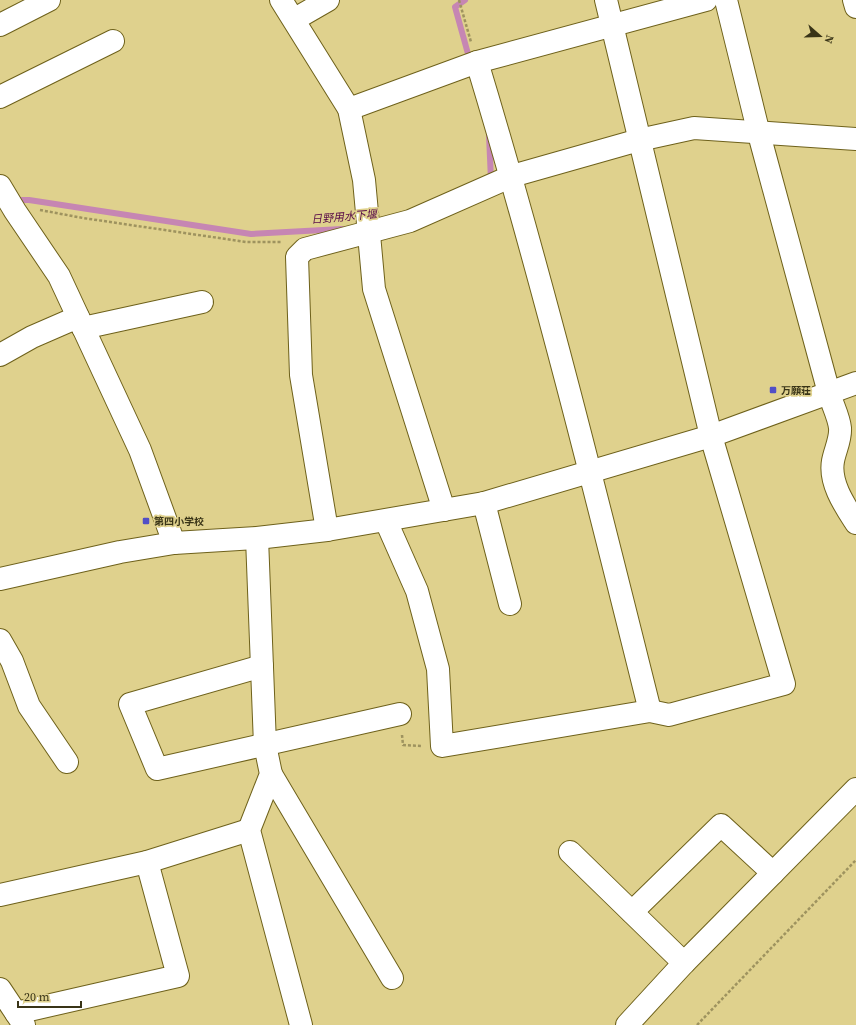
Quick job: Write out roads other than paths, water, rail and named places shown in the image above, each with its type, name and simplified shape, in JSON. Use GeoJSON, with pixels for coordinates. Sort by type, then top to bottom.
{"type":"FeatureCollection","features":[{"type":"Feature","properties":{"kind":"street"},"geometry":{"type":"LineString","coordinates":[[0,25],[49,0]]}},
{"type":"Feature","properties":{"kind":"street"},"geometry":{"type":"LineString","coordinates":[[281,0],[349,109],[364,180],[374,289],[444,510]]}},
{"type":"Feature","properties":{"kind":"street"},"geometry":{"type":"LineString","coordinates":[[294,19],[328,0]]}},
{"type":"Feature","properties":{"kind":"street"},"geometry":{"type":"LineString","coordinates":[[386,520],[417,591],[438,669],[442,746],[650,711],[669,714],[784,684],[710,436],[606,0]]}},
{"type":"Feature","properties":{"kind":"street"},"geometry":{"type":"LineString","coordinates":[[349,109],[477,62],[612,27],[706,0]]}},
{"type":"Feature","properties":{"kind":"street"},"geometry":{"type":"LineString","coordinates":[[726,0],[759,134],[829,393],[840,427],[840,435],[833,462],[833,475],[842,501],[856,523]]}},
{"type":"Feature","properties":{"kind":"street"},"geometry":{"type":"LineString","coordinates":[[854,0],[856,7]]}},
{"type":"Feature","properties":{"kind":"street"},"geometry":{"type":"LineString","coordinates":[[0,97],[113,41]]}},
{"type":"Feature","properties":{"kind":"street"},"geometry":{"type":"LineString","coordinates":[[477,62],[512,176],[590,473],[650,711]]}},
{"type":"Feature","properties":{"kind":"street"},"geometry":{"type":"LineString","coordinates":[[327,530],[301,375],[297,257],[305,249],[410,221],[512,176],[639,140],[694,128],[759,134],[856,139]]}},
{"type":"Feature","properties":{"kind":"street"},"geometry":{"type":"LineString","coordinates":[[6,202],[59,276],[140,450],[174,543]]}},
{"type":"Feature","properties":{"kind":"street"},"geometry":{"type":"LineString","coordinates":[[0,355],[32,337],[81,323],[202,302]]}},
{"type":"Feature","properties":{"kind":"street"},"geometry":{"type":"LineString","coordinates":[[0,579],[82,560],[174,543],[257,538],[327,530],[484,503],[590,473],[710,436],[856,383]]}},
{"type":"Feature","properties":{"kind":"street"},"geometry":{"type":"LineString","coordinates":[[484,503],[510,604]]}},
{"type":"Feature","properties":{"kind":"street"},"geometry":{"type":"LineString","coordinates":[[257,538],[265,745],[271,774],[392,978]]}},
{"type":"Feature","properties":{"kind":"street"},"geometry":{"type":"LineString","coordinates":[[0,640],[12,661],[29,706],[67,762]]}},
{"type":"Feature","properties":{"kind":"street"},"geometry":{"type":"LineString","coordinates":[[262,666],[130,704],[157,769],[400,714]]}},
{"type":"Feature","properties":{"kind":"street"},"geometry":{"type":"LineString","coordinates":[[271,774],[248,830],[301,1025]]}},
{"type":"Feature","properties":{"kind":"street"},"geometry":{"type":"LineString","coordinates":[[626,1025],[684,963],[856,789]]}},
{"type":"Feature","properties":{"kind":"street"},"geometry":{"type":"LineString","coordinates":[[632,912],[721,825],[774,873]]}},
{"type":"Feature","properties":{"kind":"street"},"geometry":{"type":"LineString","coordinates":[[0,895],[147,862],[248,830]]}},
{"type":"Feature","properties":{"kind":"street"},"geometry":{"type":"LineString","coordinates":[[570,852],[684,963]]}},
{"type":"Feature","properties":{"kind":"street"},"geometry":{"type":"LineString","coordinates":[[0,989],[20,1019],[178,976],[147,862]]}},
{"type":"Feature","properties":{"kind":"waterway","name":"日野用水下堰"},"geometry":{"type":"LineString","coordinates":[[465,0],[455,7],[470,61]]}},
{"type":"Feature","properties":{"kind":"waterway","name":"日野用水下堰"},"geometry":{"type":"LineString","coordinates":[[489,135],[491,180]]}},
{"type":"Feature","properties":{"kind":"waterway","name":"日野用水下堰"},"geometry":{"type":"LineString","coordinates":[[14,200],[29,200],[251,234],[342,229]]}},
{"type":"Feature","properties":{"kind":"place","name":"万願荘"},"geometry":{"type":"Point","coordinates":[773,390]}},
{"type":"Feature","properties":{"kind":"place","name":"第四小学校"},"geometry":{"type":"Point","coordinates":[146,521]}}]}
